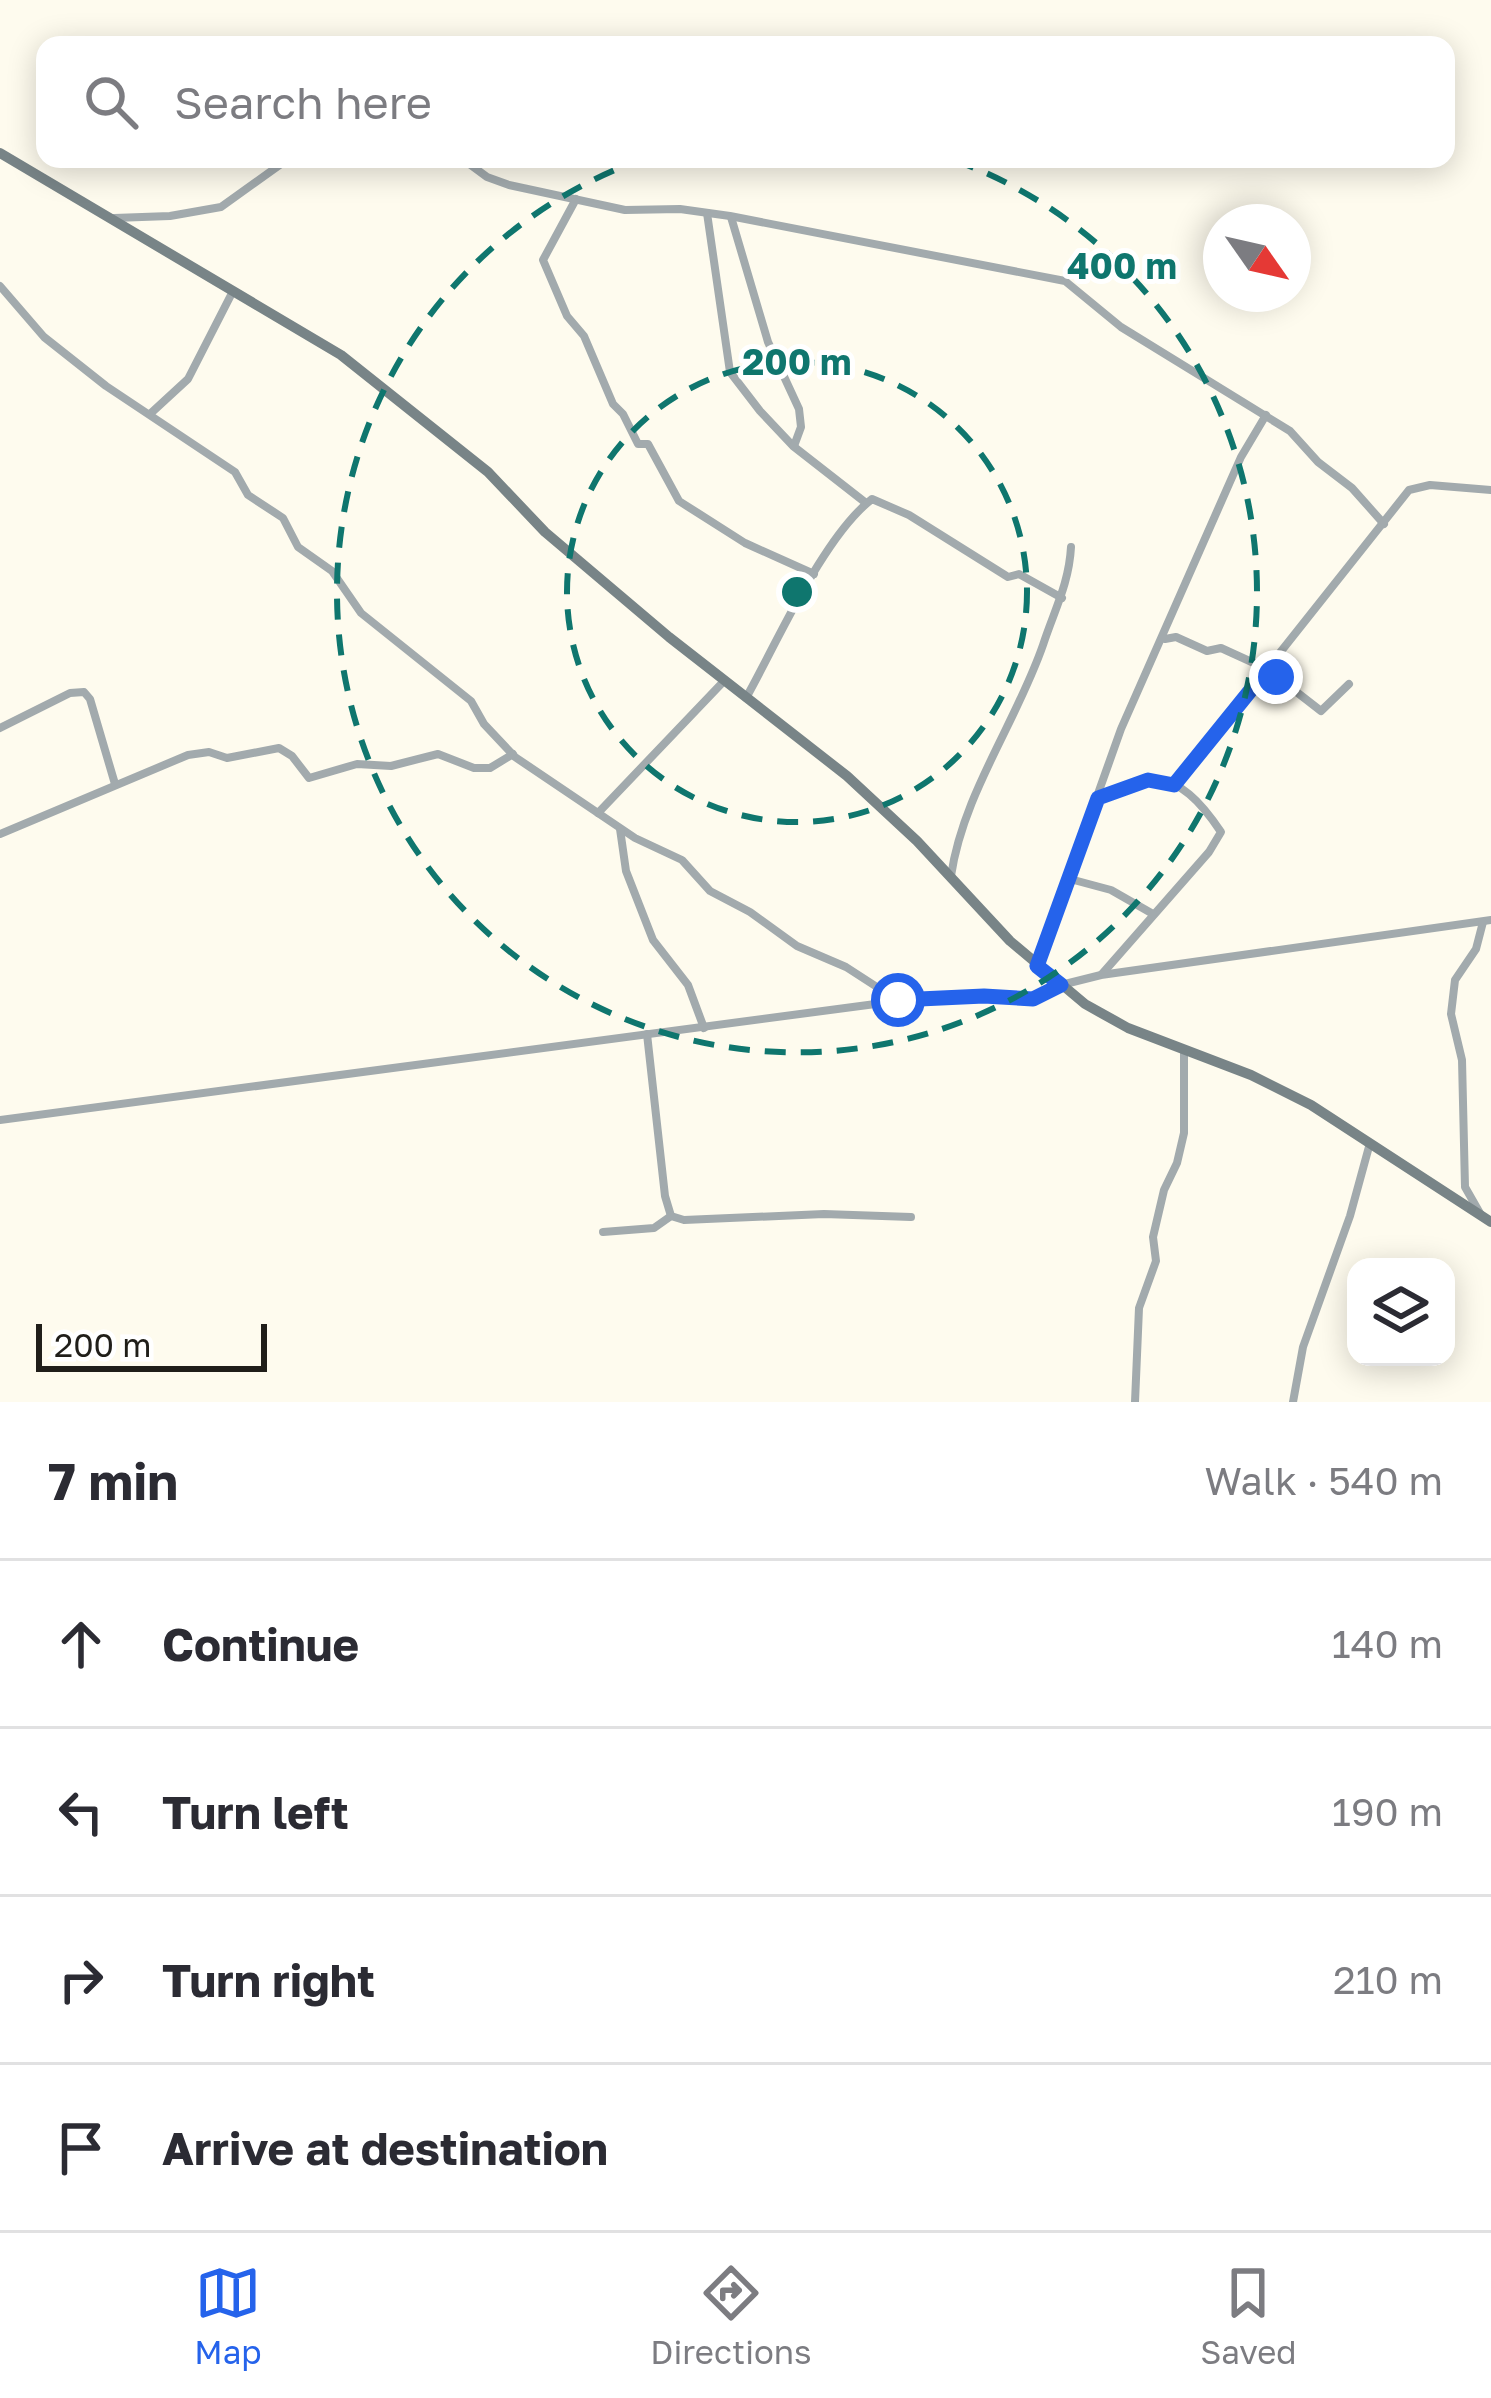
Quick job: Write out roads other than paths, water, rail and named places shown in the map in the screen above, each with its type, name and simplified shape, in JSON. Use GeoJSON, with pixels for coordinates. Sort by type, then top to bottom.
{"type":"FeatureCollection","features":[{"type":"Feature","properties":{"kind":"street"},"geometry":{"type":"LineString","coordinates":[[0,152],[341,356],[376,383],[488,472],[554,539],[724,682],[847,776],[1061,985],[1114,1021],[1273,1085],[1486,1219]]}},
{"type":"Feature","properties":{"kind":"street"},"geometry":{"type":"LineString","coordinates":[[107,218],[170,216],[221,206],[275,168]]}},
{"type":"Feature","properties":{"kind":"street"},"geometry":{"type":"LineString","coordinates":[[475,168],[508,185],[636,212],[706,212],[1065,281],[1121,327],[1290,430],[1384,524]]}},
{"type":"Feature","properties":{"kind":"street"},"geometry":{"type":"LineString","coordinates":[[576,199],[542,260],[567,316],[584,336],[613,404],[638,444],[650,447],[679,501],[745,543],[814,574]]}},
{"type":"Feature","properties":{"kind":"street"},"geometry":{"type":"LineString","coordinates":[[706,212],[730,372],[794,446],[866,503]]}},
{"type":"Feature","properties":{"kind":"street"},"geometry":{"type":"LineString","coordinates":[[730,216],[771,350],[799,409],[801,427],[794,446]]}},
{"type":"Feature","properties":{"kind":"street"},"geometry":{"type":"LineString","coordinates":[[0,286],[19,303],[38,332],[106,386],[235,472],[248,495],[282,517],[298,547],[332,571],[362,613],[471,701],[484,724],[513,754],[620,828],[682,860],[701,884],[797,946],[846,967],[898,1000]]}},
{"type":"Feature","properties":{"kind":"street"},"geometry":{"type":"LineString","coordinates":[[150,415],[188,379],[232,293]]}},
{"type":"Feature","properties":{"kind":"street"},"geometry":{"type":"LineString","coordinates":[[1037,966],[1121,729],[1241,458],[1266,415]]}},
{"type":"Feature","properties":{"kind":"street"},"geometry":{"type":"LineString","coordinates":[[1174,785],[1413,487],[1491,490]]}},
{"type":"Feature","properties":{"kind":"street"},"geometry":{"type":"LineString","coordinates":[[746,699],[814,574],[866,503],[880,500],[1008,577],[1019,574],[1062,598]]}},
{"type":"Feature","properties":{"kind":"street"},"geometry":{"type":"LineString","coordinates":[[950,879],[964,818],[1026,692],[1062,598],[1071,548]]}},
{"type":"Feature","properties":{"kind":"street"},"geometry":{"type":"LineString","coordinates":[[1164,639],[1176,637],[1207,651],[1221,648],[1267,670],[1321,711],[1349,684]]}},
{"type":"Feature","properties":{"kind":"street"},"geometry":{"type":"LineString","coordinates":[[598,813],[724,682]]}},
{"type":"Feature","properties":{"kind":"street"},"geometry":{"type":"LineString","coordinates":[[0,728],[70,694],[84,692],[116,784]]}},
{"type":"Feature","properties":{"kind":"street"},"geometry":{"type":"LineString","coordinates":[[0,834],[188,755],[209,752],[227,758],[269,747],[292,756],[309,778],[357,764],[401,764],[438,754],[475,768],[490,768],[513,754]]}},
{"type":"Feature","properties":{"kind":"street"},"geometry":{"type":"LineString","coordinates":[[1098,798],[1148,780],[1174,785],[1195,799],[1221,832],[1209,852],[1101,975]]}},
{"type":"Feature","properties":{"kind":"street"},"geometry":{"type":"LineString","coordinates":[[620,828],[626,872],[652,940],[688,985],[704,1028]]}},
{"type":"Feature","properties":{"kind":"street"},"geometry":{"type":"LineString","coordinates":[[1070,879],[1111,890],[1153,914]]}},
{"type":"Feature","properties":{"kind":"street"},"geometry":{"type":"LineString","coordinates":[[0,1120],[898,1000],[1033,999],[1061,985],[1101,975],[1487,921],[1476,949],[1455,980],[1451,1014],[1462,1060],[1466,1187],[1486,1219]]}},
{"type":"Feature","properties":{"kind":"street"},"geometry":{"type":"LineString","coordinates":[[646,1034],[664,1196],[671,1216]]}},
{"type":"Feature","properties":{"kind":"street"},"geometry":{"type":"LineString","coordinates":[[1135,1402],[1139,1308],[1156,1261],[1154,1238],[1162,1197],[1184,1133],[1184,1049]]}},
{"type":"Feature","properties":{"kind":"street"},"geometry":{"type":"LineString","coordinates":[[1293,1402],[1304,1347],[1350,1216],[1370,1142]]}},
{"type":"Feature","properties":{"kind":"street"},"geometry":{"type":"LineString","coordinates":[[671,1216],[684,1220],[911,1216]]}},
{"type":"Feature","properties":{"kind":"street"},"geometry":{"type":"LineString","coordinates":[[603,1232],[654,1228],[671,1216]]}}]}
